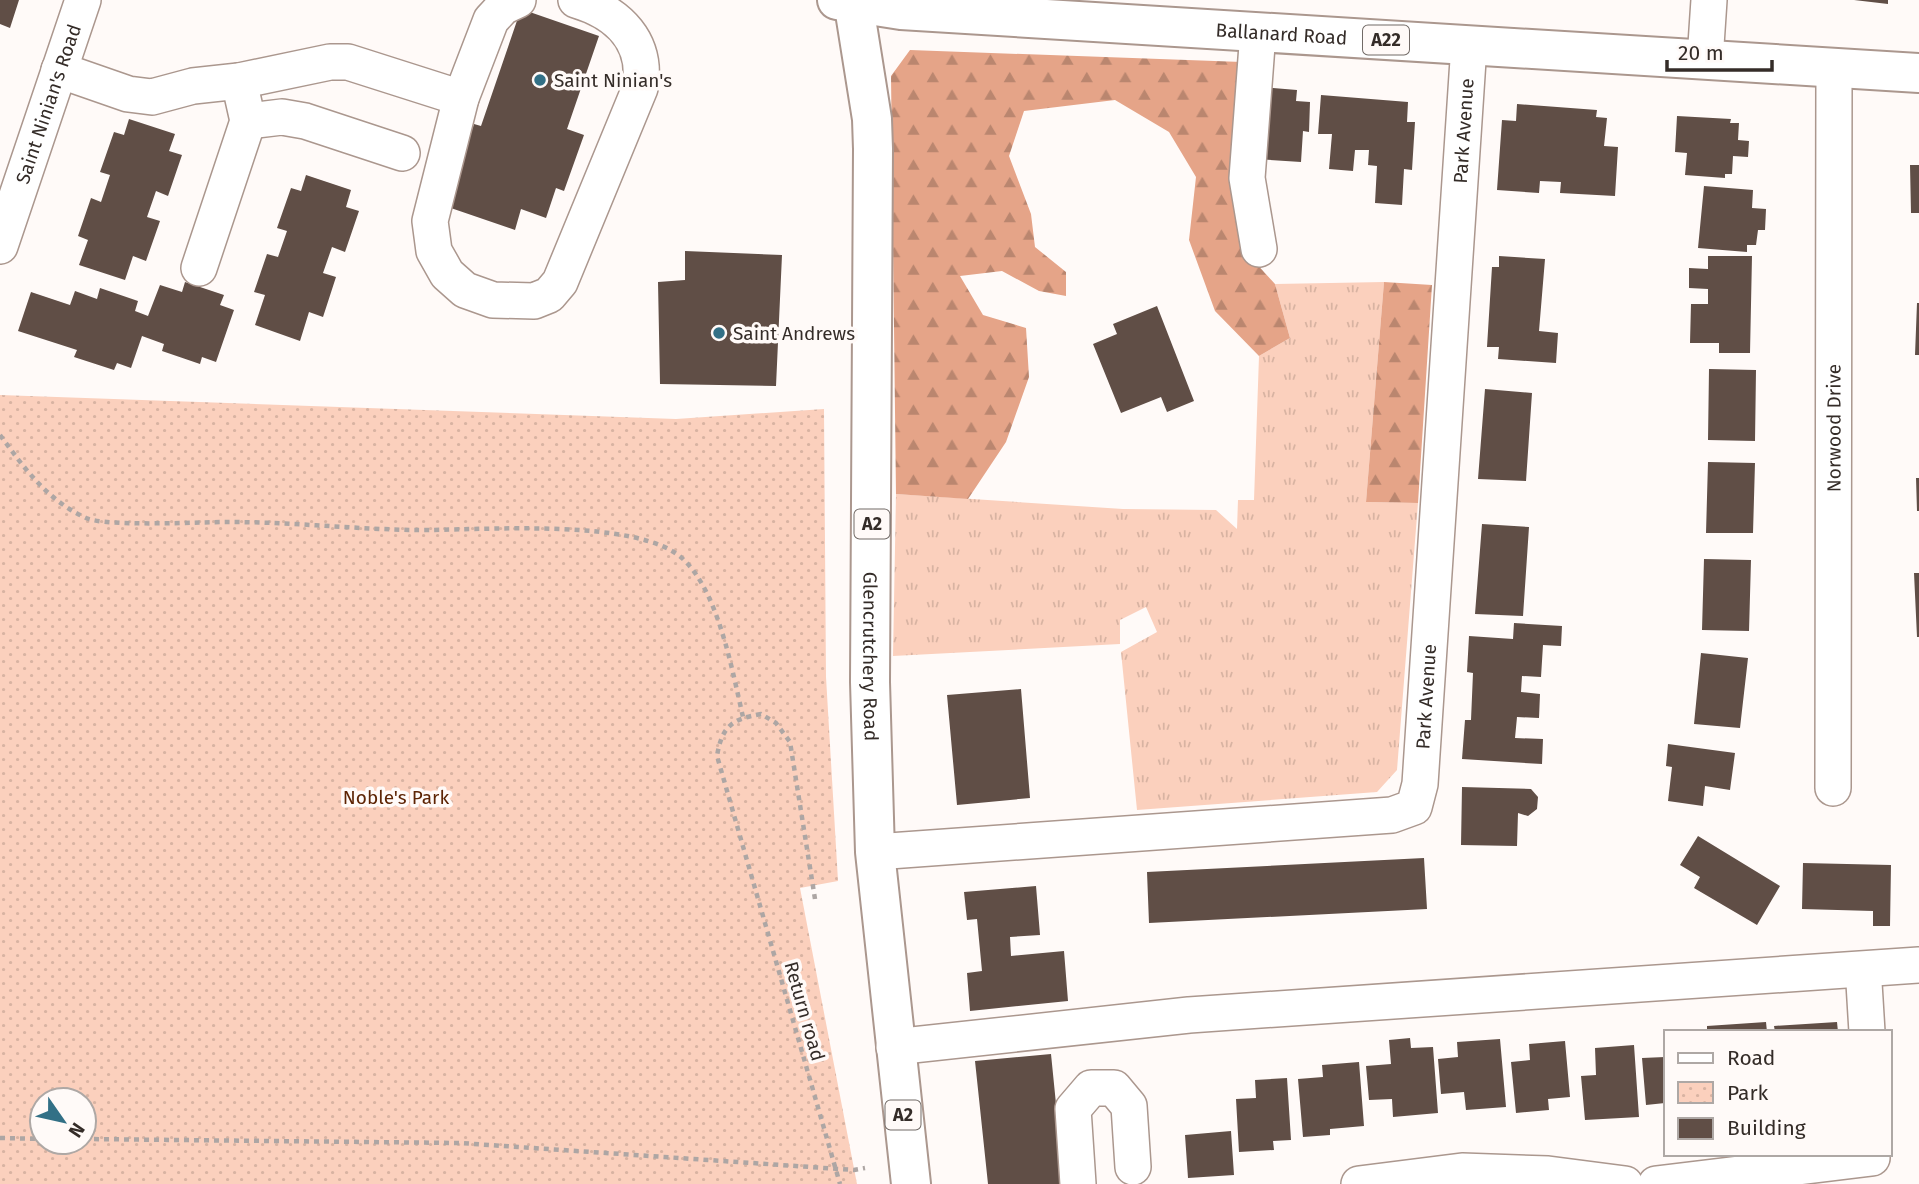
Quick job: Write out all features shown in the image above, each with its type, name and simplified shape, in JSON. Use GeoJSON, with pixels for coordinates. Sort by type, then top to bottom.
{"type":"FeatureCollection","features":[{"type":"Feature","properties":{"kind":"main road","name":"Ballanard Road"},"geometry":{"type":"LineString","coordinates":[[848,1],[901,10],[961,7],[1258,32],[1919,73]]}},
{"type":"Feature","properties":{"kind":"main road","name":"Glencrutchery Road"},"geometry":{"type":"LineString","coordinates":[[848,1],[872,119],[873,149],[870,682],[875,852],[894,1047],[911,1184]]}},
{"type":"Feature","properties":{"kind":"street","name":"Saint Ninian's Road"},"geometry":{"type":"LineString","coordinates":[[0,246],[83,0]]}},
{"type":"Feature","properties":{"kind":"street"},"geometry":{"type":"LineString","coordinates":[[518,0],[503,7],[491,20],[461,98],[430,221],[434,251],[447,274],[465,289],[494,300],[534,301],[549,295],[560,282],[640,88],[643,68],[641,52],[631,36],[609,15],[576,0]]}},
{"type":"Feature","properties":{"kind":"street"},"geometry":{"type":"LineString","coordinates":[[1705,60],[1709,0]]}},
{"type":"Feature","properties":{"kind":"street"},"geometry":{"type":"LineString","coordinates":[[1258,32],[1247,178],[1259,249]]}},
{"type":"Feature","properties":{"kind":"street","name":"Park Avenue"},"geometry":{"type":"LineString","coordinates":[[875,852],[1392,815],[1413,807],[1420,784],[1469,45]]}},
{"type":"Feature","properties":{"kind":"street"},"geometry":{"type":"LineString","coordinates":[[59,70],[128,94],[152,97],[192,86],[239,81],[330,62],[348,62],[461,98]]}},
{"type":"Feature","properties":{"kind":"street","name":"Norwood Drive"},"geometry":{"type":"LineString","coordinates":[[1833,68],[1833,788]]}},
{"type":"Feature","properties":{"kind":"street"},"geometry":{"type":"LineString","coordinates":[[199,268],[248,121],[239,81]]}},
{"type":"Feature","properties":{"kind":"street"},"geometry":{"type":"LineString","coordinates":[[248,121],[282,117],[305,121],[402,153]]}},
{"type":"Feature","properties":{"kind":"street"},"geometry":{"type":"LineString","coordinates":[[894,1047],[1189,1015],[1919,965]]}},
{"type":"Feature","properties":{"kind":"street"},"geometry":{"type":"LineString","coordinates":[[1864,983],[1867,1030]]}},
{"type":"Feature","properties":{"kind":"street"},"geometry":{"type":"LineString","coordinates":[[1078,1184],[1073,1109],[1091,1088],[1114,1088],[1129,1107],[1133,1167]]}},
{"type":"Feature","properties":{"kind":"street"},"geometry":{"type":"LineString","coordinates":[[1656,1184],[1873,1165]]}},
{"type":"Feature","properties":{"kind":"street"},"geometry":{"type":"LineString","coordinates":[[1359,1184],[1462,1171],[1548,1174],[1625,1184]]}},
{"type":"Feature","properties":{"kind":"path"},"geometry":{"type":"LineString","coordinates":[[0,435],[26,472],[44,491],[60,504],[89,520],[230,522],[412,530],[577,529],[620,534],[664,548],[683,558],[711,602],[743,717],[761,714],[776,723],[790,742],[815,899]]}},
{"type":"Feature","properties":{"kind":"path","name":"Return road"},"geometry":{"type":"LineString","coordinates":[[743,717],[730,724],[720,737],[717,755],[840,1184]]}},
{"type":"Feature","properties":{"kind":"path"},"geometry":{"type":"LineString","coordinates":[[0,1138],[28,1139]]}},
{"type":"Feature","properties":{"kind":"path"},"geometry":{"type":"LineString","coordinates":[[98,1139],[460,1143],[836,1169],[865,1168]]}},
{"type":"Feature","properties":{"kind":"green space"},"geometry":{"type":"Polygon","coordinates":[[[910,50],[1242,62],[1253,260],[1275,284],[1290,338],[1259,356],[1215,311],[1189,240],[1196,177],[1169,132],[1115,100],[1024,111],[1009,156],[1031,214],[1035,247],[1066,272],[1066,296],[1039,291],[1002,271],[960,276],[983,315],[1026,328],[1029,377],[1006,442],[968,499],[896,494],[891,76],[910,50]]]}},
{"type":"Feature","properties":{"kind":"green space"},"geometry":{"type":"Polygon","coordinates":[[[1384,282],[1366,502],[1418,503],[1397,770],[1377,792],[1137,810],[1121,652],[1157,632],[1146,607],[1120,620],[1120,644],[893,656],[896,494],[1123,509],[1216,510],[1237,529],[1238,500],[1254,500],[1259,356],[1290,338],[1275,284],[1384,282]]]}},
{"type":"Feature","properties":{"kind":"green space"},"geometry":{"type":"Polygon","coordinates":[[[1384,282],[1432,285],[1418,503],[1366,502],[1384,282]]]}},
{"type":"Feature","properties":{"kind":"green space","name":"Noble's Park"},"geometry":{"type":"Polygon","coordinates":[[[0,395],[676,419],[824,409],[826,677],[838,881],[800,888],[857,1184],[0,1184],[0,395]]]}},
{"type":"Feature","properties":{"kind":"building"},"geometry":{"type":"Polygon","coordinates":[[[0,0],[19,0],[10,28],[0,24],[0,0]]]}},
{"type":"Feature","properties":{"kind":"building"},"geometry":{"type":"Polygon","coordinates":[[[1854,0],[1888,0],[1888,4],[1854,0]]]}},
{"type":"Feature","properties":{"kind":"building","name":"Saint Ninian's"},"geometry":{"type":"Polygon","coordinates":[[[521,9],[599,36],[567,129],[584,135],[564,191],[556,188],[546,218],[521,209],[515,230],[445,206],[474,124],[481,126],[521,9]]]}},
{"type":"Feature","properties":{"kind":"building"},"geometry":{"type":"Polygon","coordinates":[[[1260,87],[1297,90],[1296,101],[1310,102],[1309,132],[1303,131],[1301,162],[1255,159],[1260,87]]]}},
{"type":"Feature","properties":{"kind":"building"},"geometry":{"type":"Polygon","coordinates":[[[1321,95],[1408,102],[1407,122],[1415,122],[1412,170],[1404,169],[1402,205],[1375,203],[1377,166],[1368,165],[1369,150],[1355,150],[1353,171],[1329,169],[1332,134],[1318,134],[1321,95]]]}},
{"type":"Feature","properties":{"kind":"building"},"geometry":{"type":"Polygon","coordinates":[[[1517,104],[1597,110],[1596,117],[1607,118],[1604,146],[1618,147],[1615,196],[1560,193],[1561,182],[1540,181],[1539,193],[1497,190],[1502,120],[1516,121],[1517,104]]]}},
{"type":"Feature","properties":{"kind":"building"},"geometry":{"type":"Polygon","coordinates":[[[1677,116],[1731,119],[1730,123],[1739,123],[1738,140],[1749,141],[1748,157],[1733,156],[1732,174],[1725,174],[1725,178],[1685,175],[1687,153],[1675,152],[1677,116]]]}},
{"type":"Feature","properties":{"kind":"building"},"geometry":{"type":"Polygon","coordinates":[[[129,119],[175,134],[169,151],[182,155],[168,196],[156,191],[147,217],[160,221],[146,261],[133,256],[125,280],[79,265],[88,240],[78,236],[91,198],[101,202],[110,175],[100,172],[114,132],[124,135],[129,119]]]}},
{"type":"Feature","properties":{"kind":"building"},"geometry":{"type":"Polygon","coordinates":[[[1910,165],[1919,165],[1919,213],[1911,213],[1910,165]]]}},
{"type":"Feature","properties":{"kind":"building"},"geometry":{"type":"Polygon","coordinates":[[[306,175],[351,190],[346,207],[359,211],[345,252],[332,247],[323,273],[336,277],[323,317],[309,312],[300,341],[255,325],[265,295],[254,292],[267,254],[278,257],[287,231],[277,228],[291,188],[301,191],[306,175]]]}},
{"type":"Feature","properties":{"kind":"building"},"geometry":{"type":"Polygon","coordinates":[[[1704,186],[1753,190],[1752,208],[1766,209],[1765,230],[1758,230],[1756,245],[1747,245],[1747,252],[1698,248],[1704,186]]]}},
{"type":"Feature","properties":{"kind":"building","name":"Saint Andrews"},"geometry":{"type":"Polygon","coordinates":[[[685,251],[782,255],[776,386],[660,384],[658,282],[685,280],[685,251]]]}},
{"type":"Feature","properties":{"kind":"building"},"geometry":{"type":"Polygon","coordinates":[[[1499,256],[1545,259],[1539,331],[1558,333],[1556,363],[1498,359],[1499,347],[1487,347],[1492,267],[1499,267],[1499,256]]]}},
{"type":"Feature","properties":{"kind":"building"},"geometry":{"type":"Polygon","coordinates":[[[1708,256],[1752,256],[1750,353],[1719,353],[1719,343],[1690,343],[1691,304],[1708,304],[1708,289],[1689,288],[1689,268],[1708,269],[1708,256]]]}},
{"type":"Feature","properties":{"kind":"building"},"geometry":{"type":"Polygon","coordinates":[[[185,282],[224,295],[220,305],[234,310],[216,362],[202,357],[200,364],[162,351],[164,344],[142,336],[131,368],[117,363],[114,370],[74,357],[77,350],[18,331],[31,292],[70,305],[75,291],[97,299],[100,288],[138,301],[135,311],[148,316],[160,285],[182,292],[185,282]]]}},
{"type":"Feature","properties":{"kind":"building"},"geometry":{"type":"Polygon","coordinates":[[[1917,303],[1919,355],[1915,355],[1917,303]]]}},
{"type":"Feature","properties":{"kind":"building"},"geometry":{"type":"Polygon","coordinates":[[[1157,306],[1194,401],[1167,412],[1161,397],[1121,413],[1093,344],[1117,334],[1113,324],[1157,306]]]}},
{"type":"Feature","properties":{"kind":"building"},"geometry":{"type":"Polygon","coordinates":[[[1709,369],[1756,370],[1755,441],[1708,440],[1709,369]]]}},
{"type":"Feature","properties":{"kind":"building"},"geometry":{"type":"Polygon","coordinates":[[[1485,389],[1532,393],[1526,481],[1478,479],[1485,389]]]}},
{"type":"Feature","properties":{"kind":"building"},"geometry":{"type":"Polygon","coordinates":[[[1708,462],[1755,463],[1753,533],[1706,533],[1708,462]]]}},
{"type":"Feature","properties":{"kind":"building"},"geometry":{"type":"Polygon","coordinates":[[[1916,478],[1919,478],[1919,511],[1917,511],[1916,478]]]}},
{"type":"Feature","properties":{"kind":"building"},"geometry":{"type":"Polygon","coordinates":[[[1482,524],[1529,527],[1523,616],[1475,614],[1482,524]]]}},
{"type":"Feature","properties":{"kind":"building"},"geometry":{"type":"Polygon","coordinates":[[[1704,559],[1751,560],[1749,631],[1702,630],[1704,559]]]}},
{"type":"Feature","properties":{"kind":"building"},"geometry":{"type":"Polygon","coordinates":[[[1914,573],[1919,573],[1919,637],[1917,637],[1914,573]]]}},
{"type":"Feature","properties":{"kind":"building"},"geometry":{"type":"Polygon","coordinates":[[[1514,623],[1562,626],[1561,646],[1543,645],[1541,677],[1522,676],[1521,692],[1540,694],[1539,718],[1517,717],[1515,738],[1543,739],[1542,764],[1462,759],[1465,720],[1471,720],[1473,673],[1467,672],[1469,636],[1513,639],[1514,623]]]}},
{"type":"Feature","properties":{"kind":"building"},"geometry":{"type":"Polygon","coordinates":[[[1701,653],[1748,658],[1740,728],[1694,724],[1701,653]]]}},
{"type":"Feature","properties":{"kind":"building"},"geometry":{"type":"Polygon","coordinates":[[[1021,689],[1030,798],[957,805],[947,695],[1021,689]]]}},
{"type":"Feature","properties":{"kind":"building"},"geometry":{"type":"Polygon","coordinates":[[[1668,744],[1735,753],[1730,790],[1705,786],[1703,806],[1668,801],[1672,767],[1666,766],[1668,744]]]}},
{"type":"Feature","properties":{"kind":"building"},"geometry":{"type":"Polygon","coordinates":[[[1462,787],[1531,789],[1538,797],[1537,809],[1528,816],[1518,813],[1517,846],[1461,845],[1462,787]]]}},
{"type":"Feature","properties":{"kind":"building"},"geometry":{"type":"Polygon","coordinates":[[[1698,836],[1780,886],[1757,925],[1694,888],[1700,877],[1680,865],[1698,836]]]}},
{"type":"Feature","properties":{"kind":"building"},"geometry":{"type":"Polygon","coordinates":[[[1424,858],[1427,909],[1149,923],[1147,872],[1424,858]]]}},
{"type":"Feature","properties":{"kind":"building"},"geometry":{"type":"Polygon","coordinates":[[[1803,863],[1891,865],[1890,926],[1873,926],[1873,911],[1802,909],[1803,863]]]}},
{"type":"Feature","properties":{"kind":"building"},"geometry":{"type":"Polygon","coordinates":[[[1036,886],[1040,935],[1010,937],[1011,956],[1064,951],[1068,1001],[970,1011],[967,973],[982,971],[977,919],[967,920],[964,892],[1036,886]]]}},
{"type":"Feature","properties":{"kind":"building"},"geometry":{"type":"Polygon","coordinates":[[[1766,1022],[1767,1030],[1707,1030],[1707,1026],[1766,1022]]]}},
{"type":"Feature","properties":{"kind":"building"},"geometry":{"type":"Polygon","coordinates":[[[1837,1022],[1838,1030],[1775,1030],[1774,1026],[1837,1022]]]}},
{"type":"Feature","properties":{"kind":"building"},"geometry":{"type":"Polygon","coordinates":[[[1410,1038],[1411,1048],[1433,1047],[1438,1113],[1393,1117],[1392,1099],[1369,1100],[1366,1066],[1391,1064],[1389,1040],[1410,1038]]]}},
{"type":"Feature","properties":{"kind":"building"},"geometry":{"type":"Polygon","coordinates":[[[1500,1039],[1506,1107],[1466,1110],[1464,1092],[1441,1094],[1438,1059],[1458,1057],[1457,1042],[1500,1039]]]}},
{"type":"Feature","properties":{"kind":"building"},"geometry":{"type":"Polygon","coordinates":[[[1565,1041],[1570,1097],[1548,1099],[1549,1110],[1516,1113],[1511,1062],[1530,1060],[1529,1044],[1565,1041]]]}},
{"type":"Feature","properties":{"kind":"building"},"geometry":{"type":"Polygon","coordinates":[[[1634,1045],[1639,1117],[1585,1120],[1581,1076],[1596,1075],[1595,1048],[1634,1045]]]}},
{"type":"Feature","properties":{"kind":"building"},"geometry":{"type":"Polygon","coordinates":[[[1051,1054],[1064,1184],[988,1184],[975,1061],[1051,1054]]]}},
{"type":"Feature","properties":{"kind":"building"},"geometry":{"type":"Polygon","coordinates":[[[1664,1057],[1664,1103],[1646,1105],[1642,1058],[1664,1057]]]}},
{"type":"Feature","properties":{"kind":"building"},"geometry":{"type":"Polygon","coordinates":[[[1359,1062],[1364,1126],[1330,1129],[1330,1135],[1303,1137],[1298,1079],[1323,1077],[1322,1065],[1359,1062]]]}},
{"type":"Feature","properties":{"kind":"building"},"geometry":{"type":"Polygon","coordinates":[[[1287,1078],[1291,1140],[1273,1141],[1274,1150],[1239,1152],[1236,1099],[1256,1098],[1255,1080],[1287,1078]]]}},
{"type":"Feature","properties":{"kind":"building"},"geometry":{"type":"Polygon","coordinates":[[[1231,1131],[1234,1175],[1188,1178],[1185,1135],[1231,1131]]]}},
{"type":"Feature","properties":{"kind":"place","name":"Saint Ninian's"},"geometry":{"type":"Point","coordinates":[540,80]}},
{"type":"Feature","properties":{"kind":"place","name":"Saint Andrews"},"geometry":{"type":"Point","coordinates":[719,333]}}]}
